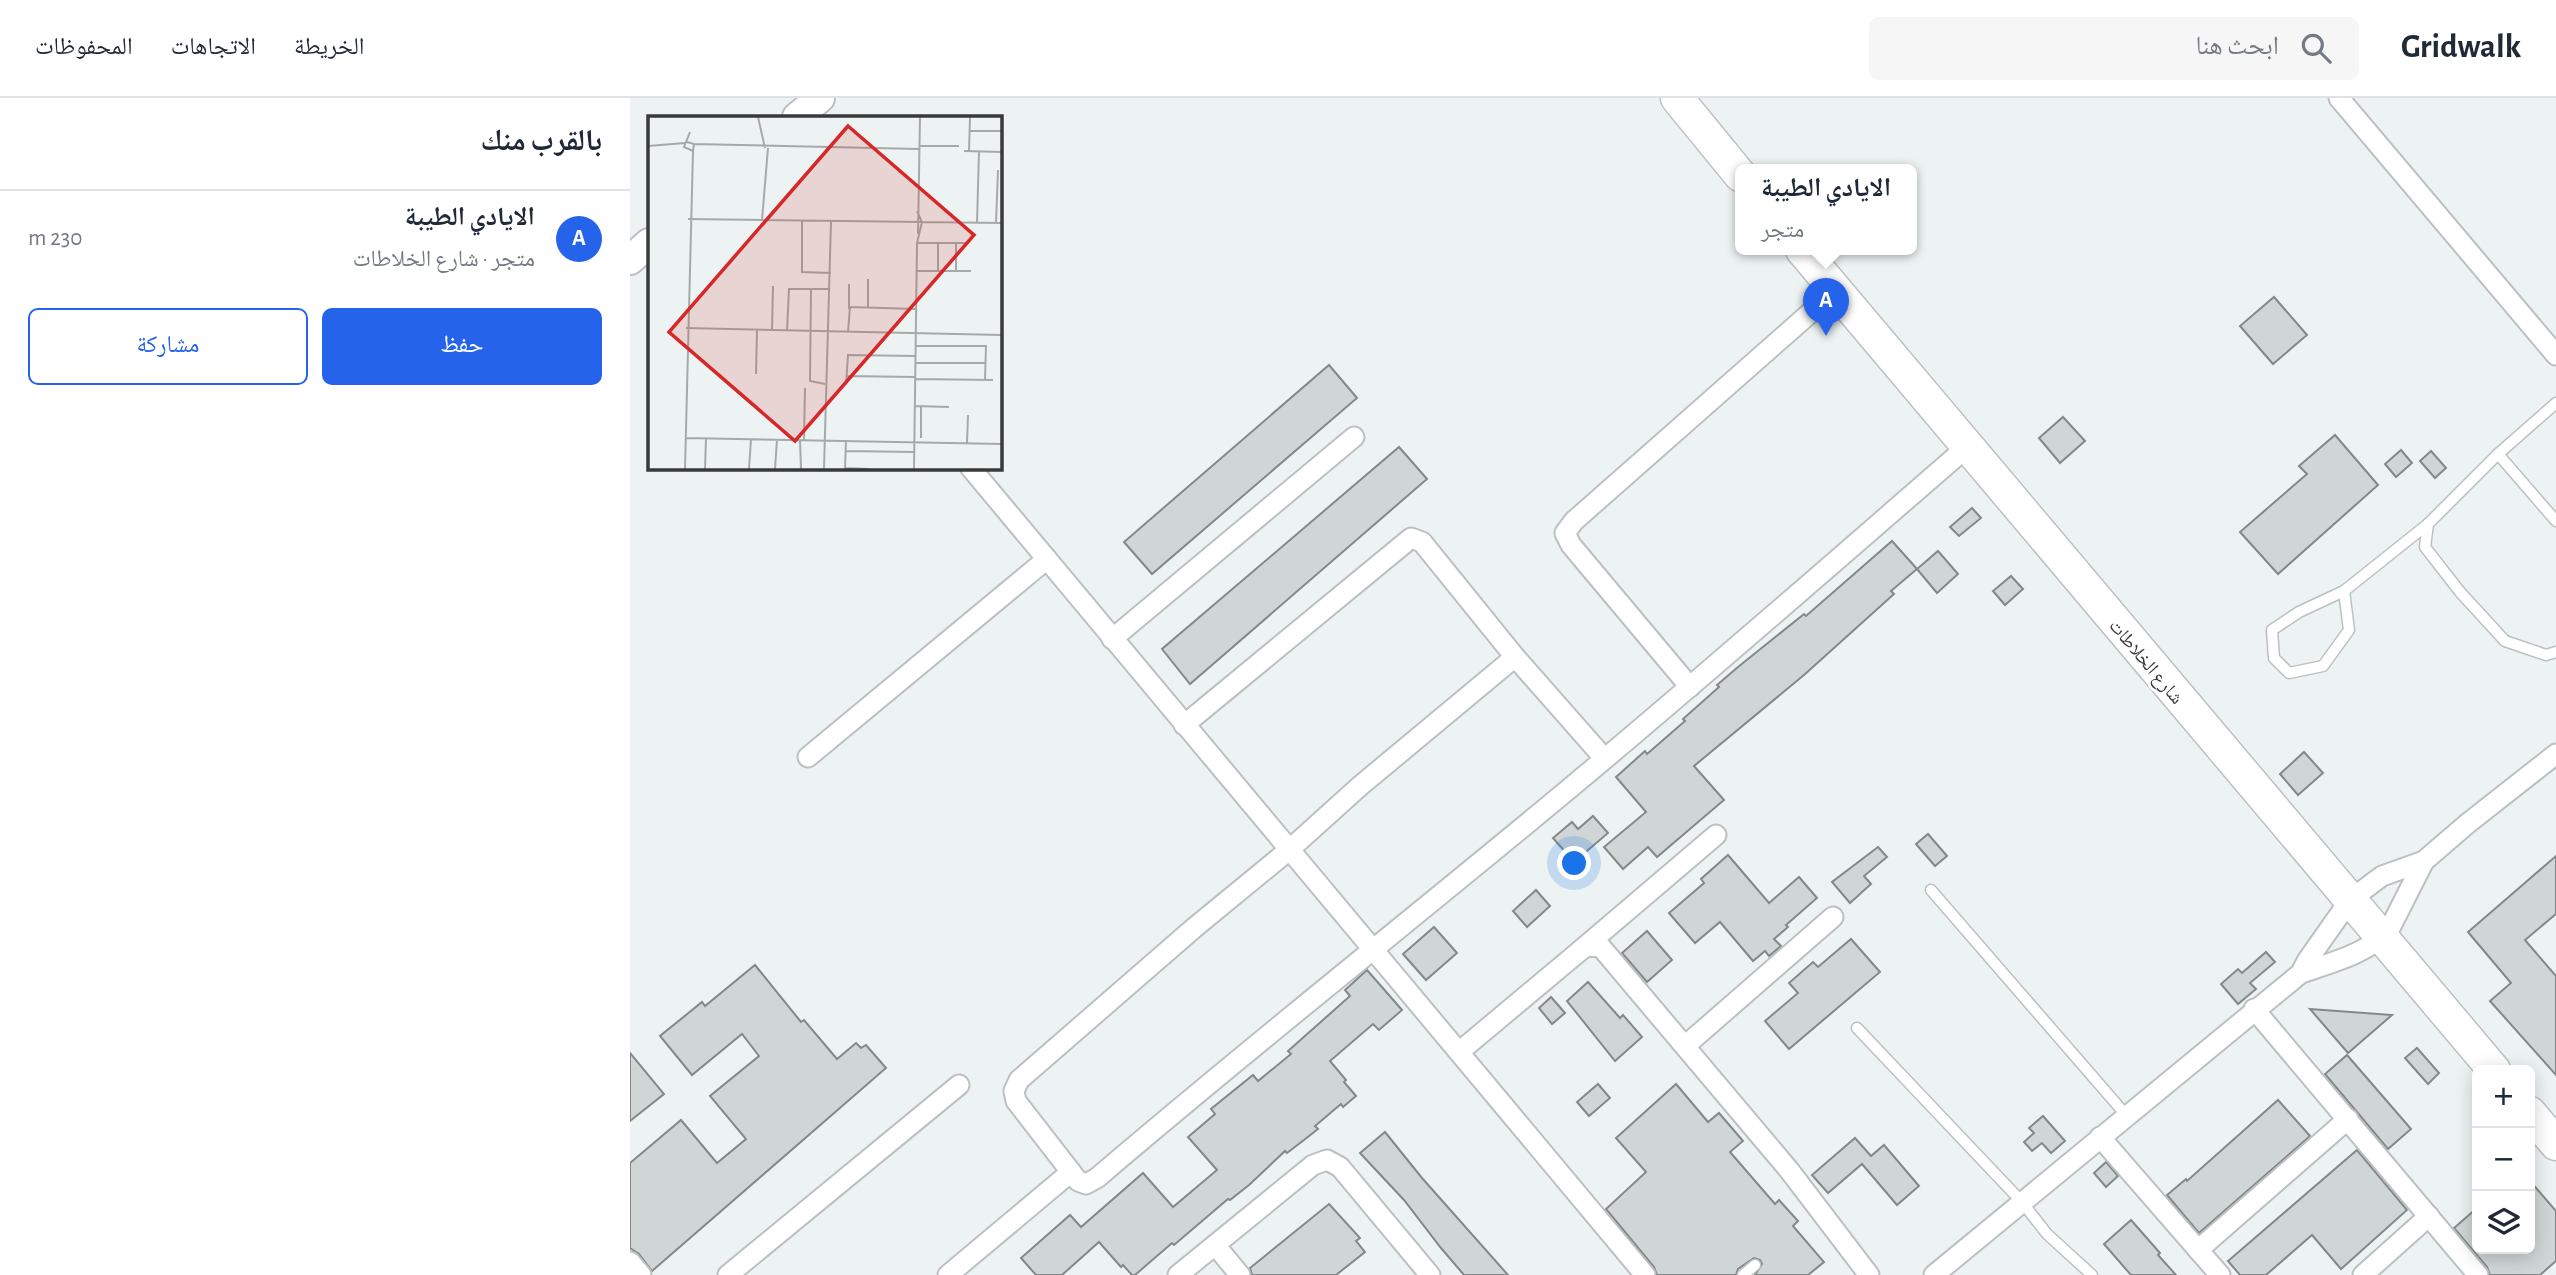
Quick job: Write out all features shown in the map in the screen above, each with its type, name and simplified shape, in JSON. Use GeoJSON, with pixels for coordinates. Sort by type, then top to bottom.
{"type":"FeatureCollection","features":[{"type":"Feature","properties":{"kind":"main road"},"geometry":{"type":"LineString","coordinates":[[798,116],[820,98]]}},
{"type":"Feature","properties":{"kind":"main road"},"geometry":{"type":"LineString","coordinates":[[1684,101],[1735,168]]}},
{"type":"Feature","properties":{"kind":"main road"},"geometry":{"type":"LineString","coordinates":[[630,260],[648,244]]}},
{"type":"Feature","properties":{"kind":"main road","name":"شارع الخلاطات"},"geometry":{"type":"LineString","coordinates":[[1806,255],[2490,1065]]}},
{"type":"Feature","properties":{"kind":"main road"},"geometry":{"type":"LineString","coordinates":[[2535,1118],[2556,1144]]}},
{"type":"Feature","properties":{"kind":"street"},"geometry":{"type":"LineString","coordinates":[[2339,98],[2556,355]]}},
{"type":"Feature","properties":{"kind":"street"},"geometry":{"type":"LineString","coordinates":[[1690,687],[1571,545],[1564,533],[1584,512],[1835,291]]}},
{"type":"Feature","properties":{"kind":"street"},"geometry":{"type":"LineString","coordinates":[[1112,639],[1354,437]]}},
{"type":"Feature","properties":{"kind":"street"},"geometry":{"type":"LineString","coordinates":[[1515,657],[1360,786],[1289,850],[1051,1052],[1015,1087],[1016,1101],[1023,1112],[1082,1184],[1093,1181],[1225,1068],[1690,687],[1967,447]]}},
{"type":"Feature","properties":{"kind":"street"},"geometry":{"type":"LineString","coordinates":[[972,469],[1645,1275]]}},
{"type":"Feature","properties":{"kind":"street"},"geometry":{"type":"LineString","coordinates":[[1184,724],[1411,538],[1422,542],[1515,657],[1604,758]]}},
{"type":"Feature","properties":{"kind":"street"},"geometry":{"type":"LineString","coordinates":[[808,757],[1046,559]]}},
{"type":"Feature","properties":{"kind":"street"},"geometry":{"type":"LineString","coordinates":[[2301,973],[2350,900],[2382,876],[2424,862],[2556,754]]}},
{"type":"Feature","properties":{"kind":"street"},"geometry":{"type":"LineString","coordinates":[[1459,1052],[1716,835]]}},
{"type":"Feature","properties":{"kind":"street"},"geometry":{"type":"LineString","coordinates":[[1934,1275],[2301,973],[2360,951],[2383,938],[2424,862]]}},
{"type":"Feature","properties":{"kind":"street"},"geometry":{"type":"LineString","coordinates":[[1685,1046],[1833,917]]}},
{"type":"Feature","properties":{"kind":"street"},"geometry":{"type":"LineString","coordinates":[[1581,950],[1595,945],[1606,952],[1789,1170],[1869,1275]]}},
{"type":"Feature","properties":{"kind":"street"},"geometry":{"type":"LineString","coordinates":[[2254,1009],[2478,1275]]}},
{"type":"Feature","properties":{"kind":"street"},"geometry":{"type":"LineString","coordinates":[[728,1275],[959,1085]]}},
{"type":"Feature","properties":{"kind":"street"},"geometry":{"type":"LineString","coordinates":[[2198,1250],[2348,1119]]}},
{"type":"Feature","properties":{"kind":"street"},"geometry":{"type":"LineString","coordinates":[[2100,1137],[2220,1275]]}},
{"type":"Feature","properties":{"kind":"street"},"geometry":{"type":"LineString","coordinates":[[1178,1275],[1312,1164],[1327,1160],[1340,1167],[1430,1275]]}},
{"type":"Feature","properties":{"kind":"street"},"geometry":{"type":"LineString","coordinates":[[948,1275],[1071,1171]]}},
{"type":"Feature","properties":{"kind":"street"},"geometry":{"type":"LineString","coordinates":[[2362,1275],[2429,1216]]}},
{"type":"Feature","properties":{"kind":"street"},"geometry":{"type":"LineString","coordinates":[[1216,1246],[1240,1275]]}},
{"type":"Feature","properties":{"kind":"street"},"geometry":{"type":"LineString","coordinates":[[1850,1275],[1854,1255]]}},
{"type":"Feature","properties":{"kind":"street"},"geometry":{"type":"LineString","coordinates":[[630,1262],[641,1275]]}},
{"type":"Feature","properties":{"kind":"lane"},"geometry":{"type":"LineString","coordinates":[[2344,591],[2349,630],[2323,666],[2289,673],[2274,658],[2272,629],[2299,612],[2344,591],[2428,524],[2498,454],[2556,403]]}},
{"type":"Feature","properties":{"kind":"lane"},"geometry":{"type":"LineString","coordinates":[[2498,454],[2556,521]]}},
{"type":"Feature","properties":{"kind":"lane"},"geometry":{"type":"LineString","coordinates":[[2428,524],[2425,547],[2460,592],[2505,641],[2546,655],[2556,652]]}},
{"type":"Feature","properties":{"kind":"lane"},"geometry":{"type":"LineString","coordinates":[[1931,890],[2126,1115]]}},
{"type":"Feature","properties":{"kind":"lane"},"geometry":{"type":"LineString","coordinates":[[1857,1028],[2022,1202],[2047,1234],[2092,1275]]}},
{"type":"Feature","properties":{"kind":"lane"},"geometry":{"type":"LineString","coordinates":[[1743,1275],[1755,1265]]}},
{"type":"Feature","properties":{"kind":"building"},"geometry":{"type":"Polygon","coordinates":[[[2274,297],[2307,335],[2273,364],[2240,326],[2274,297]]]}},
{"type":"Feature","properties":{"kind":"building"},"geometry":{"type":"Polygon","coordinates":[[[1329,365],[1357,398],[1152,574],[1124,542],[1329,365]]]}},
{"type":"Feature","properties":{"kind":"building"},"geometry":{"type":"Polygon","coordinates":[[[2063,417],[2085,441],[2060,463],[2039,438],[2063,417]]]}},
{"type":"Feature","properties":{"kind":"building"},"geometry":{"type":"Polygon","coordinates":[[[2335,435],[2378,485],[2278,574],[2240,532],[2307,474],[2299,466],[2335,435]]]}},
{"type":"Feature","properties":{"kind":"building"},"geometry":{"type":"Polygon","coordinates":[[[1399,447],[1427,479],[1190,684],[1162,649],[1399,447]]]}},
{"type":"Feature","properties":{"kind":"building"},"geometry":{"type":"Polygon","coordinates":[[[2401,450],[2412,463],[2396,477],[2385,464],[2401,450]]]}},
{"type":"Feature","properties":{"kind":"building"},"geometry":{"type":"Polygon","coordinates":[[[2431,451],[2446,468],[2435,478],[2420,461],[2431,451]]]}},
{"type":"Feature","properties":{"kind":"building"},"geometry":{"type":"Polygon","coordinates":[[[1972,508],[1981,518],[1959,536],[1950,527],[1972,508]]]}},
{"type":"Feature","properties":{"kind":"building"},"geometry":{"type":"Polygon","coordinates":[[[1892,541],[1917,569],[1891,591],[1894,594],[1804,675],[1694,766],[1724,800],[1657,857],[1648,847],[1623,869],[1604,847],[1646,812],[1616,777],[1685,721],[1683,719],[1738,667],[1804,614],[1806,616],[1892,541]]]}},
{"type":"Feature","properties":{"kind":"building"},"geometry":{"type":"Polygon","coordinates":[[[1938,551],[1958,574],[1937,593],[1917,569],[1938,551]]]}},
{"type":"Feature","properties":{"kind":"building"},"geometry":{"type":"Polygon","coordinates":[[[2011,576],[2023,589],[2005,605],[1993,591],[2011,576]]]}},
{"type":"Feature","properties":{"kind":"building"},"geometry":{"type":"Polygon","coordinates":[[[2304,752],[2323,773],[2298,795],[2280,774],[2304,752]]]}},
{"type":"Feature","properties":{"kind":"building"},"geometry":{"type":"Polygon","coordinates":[[[1593,816],[1608,833],[1574,862],[1553,838],[1572,822],[1578,829],[1593,816]]]}},
{"type":"Feature","properties":{"kind":"building"},"geometry":{"type":"Polygon","coordinates":[[[1928,834],[1947,856],[1935,866],[1916,844],[1928,834]]]}},
{"type":"Feature","properties":{"kind":"building"},"geometry":{"type":"Polygon","coordinates":[[[1878,847],[1887,857],[1864,876],[1871,884],[1850,903],[1832,882],[1878,847]]]}},
{"type":"Feature","properties":{"kind":"building"},"geometry":{"type":"Polygon","coordinates":[[[1728,855],[1769,903],[1799,877],[1817,898],[1774,939],[1781,946],[1769,956],[1765,951],[1753,961],[1720,922],[1695,943],[1669,913],[1704,883],[1701,879],[1728,855]]]}},
{"type":"Feature","properties":{"kind":"building"},"geometry":{"type":"Polygon","coordinates":[[[2556,856],[2556,914],[2525,940],[2556,976],[2556,1075],[2490,1001],[2511,983],[2468,932],[2556,856]]]}},
{"type":"Feature","properties":{"kind":"building"},"geometry":{"type":"Polygon","coordinates":[[[1536,890],[1550,906],[1527,927],[1513,911],[1536,890]]]}},
{"type":"Feature","properties":{"kind":"building"},"geometry":{"type":"Polygon","coordinates":[[[1434,927],[1457,953],[1426,980],[1403,954],[1434,927]]]}},
{"type":"Feature","properties":{"kind":"building"},"geometry":{"type":"Polygon","coordinates":[[[1647,931],[1672,960],[1647,982],[1622,953],[1647,931]]]}},
{"type":"Feature","properties":{"kind":"building"},"geometry":{"type":"Polygon","coordinates":[[[1851,939],[1880,972],[1789,1049],[1765,1021],[1798,993],[1789,983],[1813,962],[1818,967],[1851,939]]]}},
{"type":"Feature","properties":{"kind":"building"},"geometry":{"type":"Polygon","coordinates":[[[2266,952],[2275,962],[2250,983],[2256,989],[2238,1004],[2221,984],[2238,969],[2242,973],[2266,952]]]}},
{"type":"Feature","properties":{"kind":"building"},"geometry":{"type":"Polygon","coordinates":[[[755,965],[801,1022],[804,1020],[837,1059],[856,1043],[861,1048],[866,1045],[886,1068],[652,1271],[639,1254],[630,1248],[630,1163],[681,1120],[717,1163],[746,1139],[710,1096],[759,1056],[742,1034],[692,1075],[660,1036],[702,1002],[705,1006],[755,965]]]}},
{"type":"Feature","properties":{"kind":"building"},"geometry":{"type":"Polygon","coordinates":[[[1367,970],[1402,1010],[1379,1030],[1373,1024],[1330,1061],[1356,1096],[1343,1107],[1341,1104],[1315,1126],[1318,1129],[1287,1153],[1285,1151],[1249,1185],[1228,1199],[1174,1245],[1172,1243],[1135,1275],[1123,1265],[1121,1267],[1099,1242],[1062,1275],[1036,1275],[1021,1258],[1070,1215],[1081,1227],[1143,1173],[1173,1207],[1217,1170],[1188,1137],[1215,1114],[1211,1109],[1253,1075],[1258,1081],[1291,1054],[1288,1051],[1350,996],[1345,990],[1367,970]]]}},
{"type":"Feature","properties":{"kind":"building"},"geometry":{"type":"Polygon","coordinates":[[[1588,982],[1620,1018],[1623,1015],[1642,1037],[1615,1061],[1567,1001],[1588,982]]]}},
{"type":"Feature","properties":{"kind":"building"},"geometry":{"type":"Polygon","coordinates":[[[1551,997],[1565,1013],[1552,1024],[1539,1008],[1551,997]]]}},
{"type":"Feature","properties":{"kind":"building"},"geometry":{"type":"Polygon","coordinates":[[[2310,1009],[2392,1015],[2348,1053],[2310,1009]]]}},
{"type":"Feature","properties":{"kind":"building"},"geometry":{"type":"Polygon","coordinates":[[[2417,1048],[2439,1073],[2428,1084],[2405,1058],[2417,1048]]]}},
{"type":"Feature","properties":{"kind":"building"},"geometry":{"type":"Polygon","coordinates":[[[630,1053],[664,1094],[630,1121],[630,1053]]]}},
{"type":"Feature","properties":{"kind":"building"},"geometry":{"type":"Polygon","coordinates":[[[2347,1055],[2411,1129],[2388,1149],[2325,1074],[2347,1055]]]}},
{"type":"Feature","properties":{"kind":"building"},"geometry":{"type":"Polygon","coordinates":[[[1598,1084],[1610,1098],[1589,1116],[1577,1102],[1598,1084]]]}},
{"type":"Feature","properties":{"kind":"building"},"geometry":{"type":"Polygon","coordinates":[[[1676,1084],[1708,1122],[1719,1113],[1743,1141],[1730,1152],[1775,1204],[1779,1200],[1798,1221],[1793,1226],[1824,1262],[1808,1275],[1755,1275],[1762,1264],[1754,1258],[1738,1269],[1736,1275],[1657,1275],[1654,1267],[1606,1209],[1646,1172],[1616,1138],[1676,1084]]]}},
{"type":"Feature","properties":{"kind":"building"},"geometry":{"type":"Polygon","coordinates":[[[2278,1100],[2310,1136],[2199,1233],[2167,1195],[2186,1179],[2187,1181],[2278,1100]]]}},
{"type":"Feature","properties":{"kind":"building"},"geometry":{"type":"Polygon","coordinates":[[[2043,1116],[2065,1141],[2051,1153],[2042,1143],[2032,1151],[2024,1142],[2034,1133],[2029,1128],[2043,1116]]]}},
{"type":"Feature","properties":{"kind":"building"},"geometry":{"type":"Polygon","coordinates":[[[1385,1132],[1508,1275],[1464,1275],[1404,1200],[1360,1153],[1385,1132]]]}},
{"type":"Feature","properties":{"kind":"building"},"geometry":{"type":"Polygon","coordinates":[[[1855,1138],[1871,1156],[1884,1145],[1919,1186],[1897,1205],[1862,1164],[1828,1193],[1812,1175],[1855,1138]]]}},
{"type":"Feature","properties":{"kind":"building"},"geometry":{"type":"Polygon","coordinates":[[[2357,1150],[2407,1210],[2341,1269],[2312,1235],[2266,1275],[2240,1275],[2228,1261],[2357,1150]]]}},
{"type":"Feature","properties":{"kind":"building"},"geometry":{"type":"Polygon","coordinates":[[[2106,1162],[2118,1176],[2106,1187],[2094,1173],[2106,1162]]]}},
{"type":"Feature","properties":{"kind":"building"},"geometry":{"type":"Polygon","coordinates":[[[2535,1187],[2556,1211],[2556,1261],[2540,1275],[2490,1275],[2476,1254],[2535,1254],[2535,1187]]]}},
{"type":"Feature","properties":{"kind":"building"},"geometry":{"type":"Polygon","coordinates":[[[1329,1204],[1360,1238],[1356,1241],[1365,1252],[1336,1275],[1252,1275],[1250,1268],[1329,1204]]]}},
{"type":"Feature","properties":{"kind":"building"},"geometry":{"type":"Polygon","coordinates":[[[2472,1212],[2472,1249],[2454,1228],[2472,1212]]]}},
{"type":"Feature","properties":{"kind":"building"},"geometry":{"type":"Polygon","coordinates":[[[2131,1220],[2176,1275],[2131,1275],[2104,1244],[2131,1220]]]}},
{"type":"Feature","properties":{"kind":"place","name":"الايادي الطيبة"},"geometry":{"type":"Point","coordinates":[1826,336]}}]}
